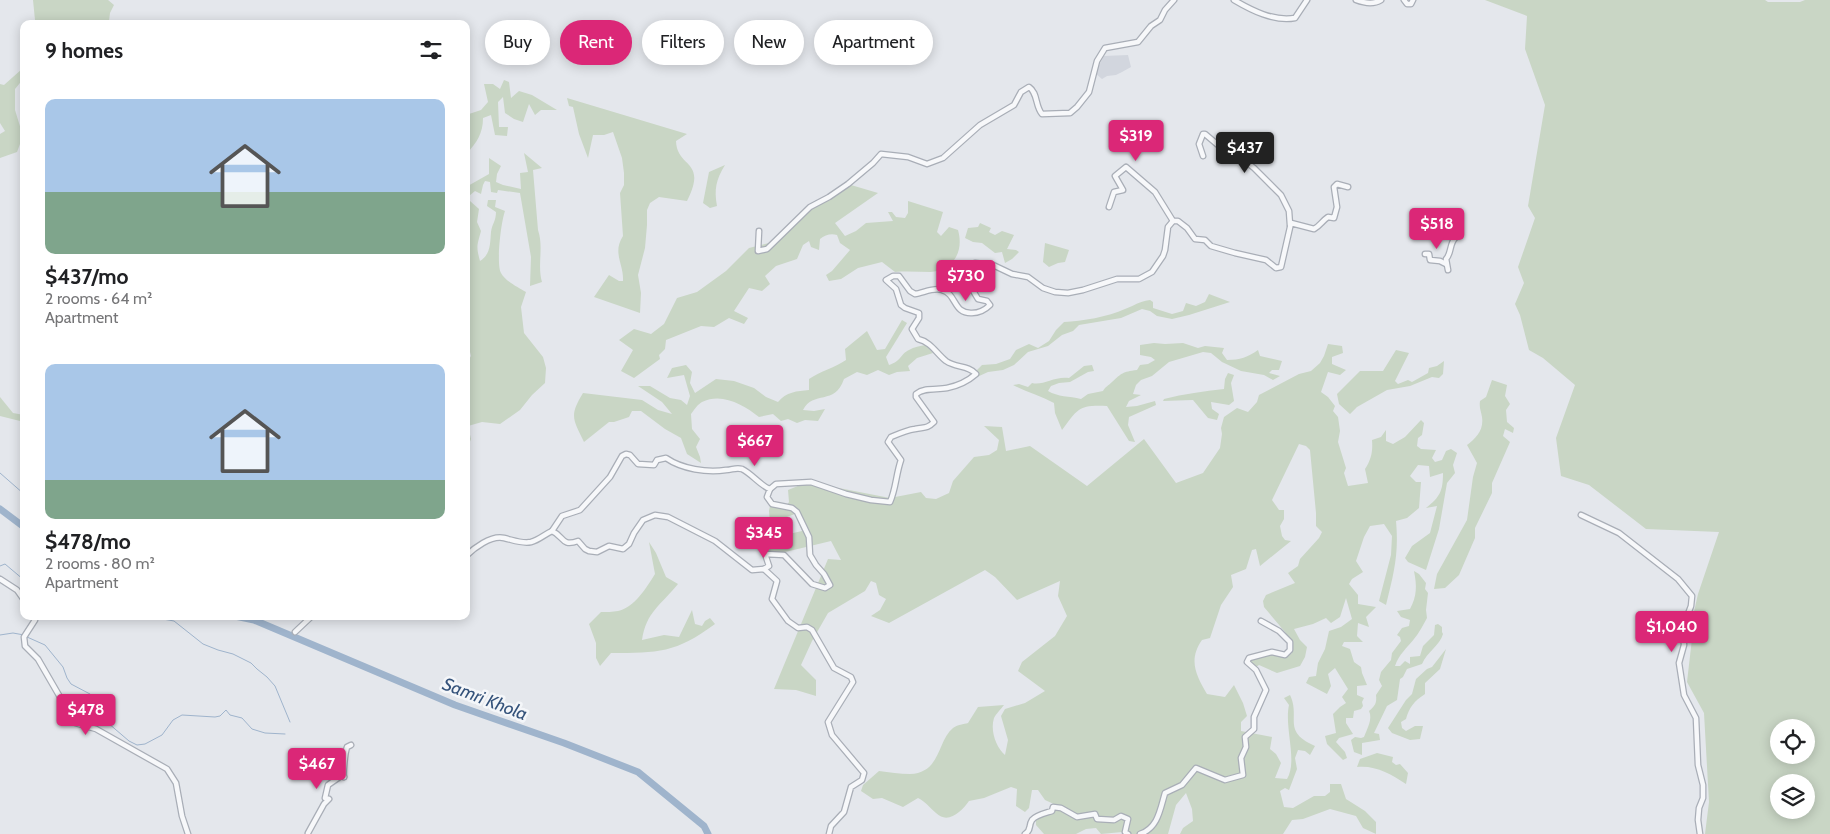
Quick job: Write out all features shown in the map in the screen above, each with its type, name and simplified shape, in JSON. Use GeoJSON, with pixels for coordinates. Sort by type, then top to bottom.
{"type":"FeatureCollection","features":[{"type":"Feature","properties":{"kind":"street"},"geometry":{"type":"LineString","coordinates":[[760,231],[758,251],[767,249],[810,207],[848,184],[881,154],[908,157],[927,164],[943,158],[980,125],[1014,105],[1021,92],[1029,87],[1033,90],[1038,110],[1042,114],[1053,115],[1070,112],[1090,92],[1097,61],[1105,48],[1138,42],[1151,26],[1160,20],[1165,10],[1174,0]]}},
{"type":"Feature","properties":{"kind":"street"},"geometry":{"type":"LineString","coordinates":[[1234,0],[1266,15],[1286,20],[1295,18],[1307,0]]}},
{"type":"Feature","properties":{"kind":"street"},"geometry":{"type":"LineString","coordinates":[[1307,0],[1308,9]]}},
{"type":"Feature","properties":{"kind":"street"},"geometry":{"type":"LineString","coordinates":[[1356,0],[1376,3],[1381,0]]}},
{"type":"Feature","properties":{"kind":"street"},"geometry":{"type":"LineString","coordinates":[[1404,0],[1407,4],[1411,4],[1412,0]]}},
{"type":"Feature","properties":{"kind":"street"},"geometry":{"type":"LineString","coordinates":[[1173,221],[1178,221],[1187,228],[1195,239],[1205,240],[1211,246],[1235,254],[1266,260],[1276,268],[1281,267],[1290,225],[1289,211],[1282,195],[1254,168],[1241,158],[1231,156],[1205,134],[1203,134],[1199,144],[1202,156]]}},
{"type":"Feature","properties":{"kind":"street"},"geometry":{"type":"LineString","coordinates":[[1110,207],[1114,192],[1123,190],[1115,176],[1126,167],[1155,192],[1173,221]]}},
{"type":"Feature","properties":{"kind":"street"},"geometry":{"type":"LineString","coordinates":[[1290,225],[1293,223],[1314,229],[1321,226],[1328,217],[1334,218],[1337,207],[1334,187],[1337,184],[1348,187]]}},
{"type":"Feature","properties":{"kind":"street"},"geometry":{"type":"LineString","coordinates":[[552,531],[557,533],[564,542],[578,541],[585,549],[597,552],[609,546],[623,549],[629,544],[643,520],[655,515],[668,517],[715,541],[752,570],[764,569],[769,566],[764,554],[784,555],[812,584],[825,588],[830,585],[810,554],[809,537],[801,524],[797,512],[792,508],[772,504],[767,496],[770,489],[776,484],[811,482],[846,494],[890,502],[894,493],[895,480],[901,460],[888,442],[891,437],[916,428],[929,427],[934,422],[916,397],[916,394],[921,391],[945,389],[970,380],[976,374],[967,368],[948,362],[927,341],[918,339],[912,329],[920,313],[901,305],[896,289],[886,280],[893,276],[899,276],[910,291],[915,294],[943,290],[960,310],[966,313],[978,313],[986,309],[990,304],[987,301],[978,299],[974,294],[966,272],[966,267],[969,264],[983,263],[993,265],[1012,274],[1028,277],[1043,288],[1055,292],[1068,293],[1083,290],[1117,278],[1139,279],[1152,272],[1163,256],[1168,226],[1173,221]]}},
{"type":"Feature","properties":{"kind":"street"},"geometry":{"type":"LineString","coordinates":[[1448,270],[1446,264],[1453,239],[1456,236]]}},
{"type":"Feature","properties":{"kind":"street"},"geometry":{"type":"LineString","coordinates":[[1425,254],[1429,254],[1430,260],[1446,264]]}},
{"type":"Feature","properties":{"kind":"street"},"geometry":{"type":"LineString","coordinates":[[470,552],[492,539],[501,537],[530,542],[552,531],[562,516],[580,510],[610,477],[622,456],[626,454],[630,455],[638,464],[654,464],[657,460],[666,458],[681,466],[701,470],[743,469],[758,479],[765,488],[770,489]]}},
{"type":"Feature","properties":{"kind":"street"},"geometry":{"type":"LineString","coordinates":[[1581,515],[1619,532],[1678,579],[1692,596],[1691,606],[1683,627],[1684,645],[1679,662],[1684,695],[1696,718],[1698,765],[1703,785],[1703,798],[1699,808],[1698,820],[1700,834]]}},
{"type":"Feature","properties":{"kind":"street"},"geometry":{"type":"LineString","coordinates":[[764,569],[777,581],[772,599],[788,621],[798,628],[807,627],[812,630],[834,668],[851,677],[853,682],[828,722],[832,735],[864,772],[862,780],[851,787],[844,812],[832,826],[829,834]]}},
{"type":"Feature","properties":{"kind":"street"},"geometry":{"type":"LineString","coordinates":[[0,579],[17,590],[20,594]]}},
{"type":"Feature","properties":{"kind":"street"},"geometry":{"type":"LineString","coordinates":[[35,620],[24,637],[25,646],[38,659],[75,723],[96,729],[167,769],[176,783],[182,816],[188,834]]}},
{"type":"Feature","properties":{"kind":"street"},"geometry":{"type":"LineString","coordinates":[[295,632],[308,620]]}},
{"type":"Feature","properties":{"kind":"street"},"geometry":{"type":"LineString","coordinates":[[1140,834],[1148,831],[1156,822],[1165,793],[1182,785],[1196,768],[1225,780],[1243,775],[1241,758],[1246,747],[1245,737],[1254,729],[1254,717],[1266,690],[1256,670],[1247,662],[1249,658],[1272,652],[1285,655],[1290,650],[1290,642],[1279,631],[1261,621]]}},
{"type":"Feature","properties":{"kind":"street"},"geometry":{"type":"LineString","coordinates":[[308,833],[324,804],[329,799],[325,798],[328,785],[341,776],[345,778],[345,754],[347,747],[351,745]]}},
{"type":"Feature","properties":{"kind":"street"},"geometry":{"type":"LineString","coordinates":[[1025,834],[1028,833],[1030,822],[1034,817],[1052,811],[1053,807],[1062,808],[1077,818],[1095,814],[1096,819],[1114,820],[1121,816],[1128,819],[1125,832],[1128,834]]}},
{"type":"Feature","properties":{"kind":"shaded area"},"geometry":{"type":"Polygon","coordinates":[[[1128,55],[1131,67],[1122,72],[1102,79],[1095,73],[1104,56],[1128,55]]]}},
{"type":"Feature","properties":{"kind":"green space"},"geometry":{"type":"Polygon","coordinates":[[[33,0],[108,0],[114,5],[109,20],[35,20],[33,0]]]}},
{"type":"Feature","properties":{"kind":"green space"},"geometry":{"type":"Polygon","coordinates":[[[1485,0],[1765,0],[1768,2],[1800,2],[1805,0],[1830,0],[1830,834],[1705,834],[1709,802],[1704,713],[1687,682],[1693,616],[1698,594],[1719,532],[1646,529],[1589,485],[1561,476],[1556,438],[1575,385],[1543,358],[1529,350],[1520,315],[1515,304],[1524,283],[1518,267],[1535,218],[1528,206],[1545,105],[1525,49],[1527,16],[1485,0]]]}},
{"type":"Feature","properties":{"kind":"green space"},"geometry":{"type":"Polygon","coordinates":[[[20,71],[20,83],[15,89],[15,110],[20,126],[20,144],[17,152],[0,158],[0,134],[5,131],[0,123],[0,84],[4,85],[20,71]]]}},
{"type":"Feature","properties":{"kind":"green space"},"geometry":{"type":"Polygon","coordinates":[[[504,80],[509,82],[511,98],[519,91],[532,95],[557,110],[541,110],[535,115],[529,104],[523,122],[505,113],[503,97],[498,102],[499,127],[508,127],[507,136],[495,135],[491,115],[483,118],[479,138],[470,149],[470,114],[481,110],[488,102],[484,84],[493,84],[500,89],[504,80]]]}},
{"type":"Feature","properties":{"kind":"green space"},"geometry":{"type":"Polygon","coordinates":[[[567,98],[687,134],[676,141],[681,156],[693,171],[693,188],[687,201],[659,197],[650,203],[647,210],[645,248],[638,275],[641,293],[640,313],[594,297],[609,275],[619,281],[623,281],[618,253],[623,236],[620,193],[624,185],[622,158],[613,132],[604,135],[593,135],[588,158],[579,134],[573,107],[569,106],[567,98]]]}},
{"type":"Feature","properties":{"kind":"green space"},"geometry":{"type":"Polygon","coordinates":[[[524,153],[542,168],[533,170],[540,236],[542,282],[530,286],[531,257],[520,193],[498,190],[497,193],[491,192],[490,182],[485,181],[481,194],[475,191],[470,195],[470,185],[489,174],[489,158],[501,166],[496,182],[503,185],[521,189],[520,173],[528,172],[524,153]]]}},
{"type":"Feature","properties":{"kind":"green space"},"geometry":{"type":"Polygon","coordinates":[[[725,165],[716,185],[717,206],[710,208],[703,203],[709,172],[725,165]]]}},
{"type":"Feature","properties":{"kind":"green space"},"geometry":{"type":"Polygon","coordinates":[[[851,185],[878,193],[835,223],[845,236],[856,231],[866,223],[893,221],[888,212],[892,212],[896,217],[905,218],[908,213],[908,201],[943,212],[937,232],[941,236],[949,227],[958,230],[960,245],[955,258],[946,268],[931,272],[895,272],[882,262],[858,268],[841,279],[829,281],[826,275],[832,271],[850,250],[840,243],[835,234],[824,236],[820,239],[819,250],[811,247],[809,241],[803,245],[797,259],[776,266],[765,276],[770,284],[762,291],[749,288],[734,311],[748,318],[744,324],[729,318],[714,327],[701,326],[666,340],[665,349],[659,355],[660,359],[634,378],[621,371],[633,350],[619,340],[634,329],[651,334],[664,324],[677,298],[697,292],[726,271],[749,248],[777,241],[811,208],[830,200],[851,185]]]}},
{"type":"Feature","properties":{"kind":"green space"},"geometry":{"type":"Polygon","coordinates":[[[488,200],[496,200],[495,207],[505,211],[500,243],[499,261],[501,273],[512,284],[526,292],[521,307],[524,333],[543,357],[546,368],[545,383],[520,410],[500,424],[482,422],[470,425],[470,201],[479,209],[477,222],[481,231],[478,243],[480,261],[488,252],[496,215],[496,212],[487,206],[488,200]]]}},
{"type":"Feature","properties":{"kind":"green space"},"geometry":{"type":"Polygon","coordinates":[[[980,223],[991,228],[989,232],[995,235],[1002,231],[1014,235],[1007,249],[1019,252],[1005,263],[1002,252],[995,253],[982,243],[973,242],[965,238],[968,228],[978,227],[980,223]]]}},
{"type":"Feature","properties":{"kind":"green space"},"geometry":{"type":"Polygon","coordinates":[[[1045,243],[1069,250],[1065,262],[1049,267],[1043,262],[1045,243]]]}},
{"type":"Feature","properties":{"kind":"green space"},"geometry":{"type":"Polygon","coordinates":[[[1209,294],[1230,302],[1172,319],[1157,316],[1150,311],[1142,309],[1121,318],[1079,325],[1073,331],[1062,335],[1048,346],[1028,352],[1014,365],[1003,370],[988,372],[977,377],[969,375],[982,365],[996,364],[1010,359],[1016,350],[1029,344],[1038,348],[1049,341],[1064,322],[1087,320],[1103,316],[1150,300],[1153,302],[1153,308],[1172,314],[1183,311],[1186,303],[1196,306],[1205,302],[1209,294]]]}},
{"type":"Feature","properties":{"kind":"green space"},"geometry":{"type":"Polygon","coordinates":[[[902,320],[907,323],[886,357],[889,365],[896,362],[906,352],[917,347],[926,345],[933,353],[917,358],[908,366],[910,371],[889,375],[878,370],[867,375],[857,372],[844,379],[835,392],[812,401],[803,410],[825,409],[818,421],[805,420],[797,423],[788,419],[781,421],[773,414],[759,417],[740,404],[725,399],[710,399],[701,403],[691,414],[692,429],[700,439],[696,447],[701,463],[687,454],[681,438],[641,411],[632,411],[629,417],[609,422],[584,442],[575,422],[574,413],[583,393],[642,400],[658,410],[672,414],[662,402],[638,386],[650,386],[670,398],[681,400],[687,405],[690,396],[684,375],[667,378],[672,368],[686,365],[692,372],[690,383],[695,393],[716,379],[734,381],[754,388],[766,397],[778,402],[788,394],[809,390],[809,379],[846,360],[845,349],[867,331],[877,350],[885,349],[902,320]]]}},
{"type":"Feature","properties":{"kind":"green space"},"geometry":{"type":"Polygon","coordinates":[[[1183,343],[1198,348],[1205,346],[1224,348],[1222,353],[1227,360],[1244,358],[1258,350],[1260,356],[1282,361],[1279,370],[1272,370],[1269,373],[1280,376],[1273,380],[1264,375],[1241,371],[1222,362],[1211,353],[1203,352],[1169,362],[1152,376],[1141,380],[1136,385],[1133,394],[1141,395],[1129,401],[1126,407],[1155,401],[1156,405],[1129,417],[1128,425],[1135,442],[1129,441],[1107,406],[1090,406],[1080,409],[1062,430],[1055,413],[1054,403],[1013,385],[1019,384],[1028,387],[1032,383],[1036,384],[1058,378],[1069,378],[1084,366],[1092,365],[1094,371],[1088,372],[1070,382],[1051,386],[1048,391],[1081,399],[1088,394],[1103,391],[1123,373],[1137,370],[1140,365],[1148,364],[1155,360],[1151,357],[1140,355],[1140,345],[1183,343]]]}},
{"type":"Feature","properties":{"kind":"green space"},"geometry":{"type":"Polygon","coordinates":[[[1328,344],[1342,346],[1343,353],[1332,357],[1332,364],[1346,370],[1340,375],[1328,372],[1321,392],[1335,406],[1333,411],[1338,417],[1340,431],[1338,442],[1346,468],[1344,473],[1348,486],[1368,483],[1365,469],[1371,456],[1372,440],[1381,437],[1386,430],[1386,441],[1393,444],[1405,437],[1421,420],[1424,423],[1422,435],[1418,438],[1417,446],[1421,449],[1436,450],[1432,458],[1435,462],[1442,460],[1446,451],[1451,449],[1457,453],[1453,465],[1455,473],[1447,483],[1439,529],[1426,570],[1408,562],[1405,558],[1412,546],[1430,533],[1437,506],[1426,508],[1440,493],[1443,473],[1430,477],[1429,466],[1418,465],[1410,476],[1416,482],[1421,482],[1419,508],[1407,518],[1396,521],[1397,544],[1395,563],[1386,605],[1379,601],[1391,555],[1392,536],[1384,524],[1370,526],[1364,537],[1356,561],[1363,572],[1352,579],[1349,584],[1358,595],[1358,604],[1376,607],[1366,617],[1369,627],[1358,623],[1357,636],[1363,642],[1344,642],[1342,646],[1350,649],[1354,662],[1361,667],[1367,685],[1357,686],[1357,695],[1364,698],[1363,706],[1361,709],[1354,711],[1353,718],[1346,718],[1346,723],[1353,734],[1339,738],[1336,742],[1345,752],[1347,758],[1343,760],[1327,744],[1325,736],[1336,733],[1333,714],[1346,703],[1342,697],[1348,689],[1335,668],[1328,674],[1331,686],[1327,694],[1306,683],[1309,677],[1316,676],[1318,663],[1325,649],[1329,631],[1341,627],[1352,619],[1346,598],[1340,617],[1331,623],[1326,618],[1294,629],[1300,640],[1307,647],[1305,657],[1300,666],[1277,673],[1259,665],[1256,667],[1251,662],[1251,659],[1272,655],[1287,657],[1292,653],[1292,643],[1264,607],[1263,601],[1266,595],[1295,583],[1288,573],[1298,566],[1300,559],[1322,532],[1316,526],[1310,450],[1306,446],[1299,444],[1272,500],[1279,510],[1284,510],[1284,519],[1280,526],[1282,536],[1285,540],[1291,541],[1260,566],[1256,549],[1252,550],[1246,569],[1231,575],[1233,587],[1221,605],[1210,638],[1202,640],[1198,647],[1195,654],[1195,667],[1207,694],[1225,697],[1234,685],[1247,716],[1241,722],[1241,731],[1272,737],[1270,749],[1276,754],[1281,763],[1275,778],[1287,779],[1290,772],[1289,705],[1284,698],[1290,695],[1293,703],[1295,729],[1298,735],[1315,746],[1310,755],[1305,751],[1298,750],[1295,758],[1297,769],[1289,790],[1285,788],[1280,791],[1284,807],[1293,808],[1314,796],[1325,796],[1330,792],[1330,784],[1341,784],[1346,799],[1365,811],[1376,822],[1376,834],[1363,828],[1356,816],[1330,809],[1303,819],[1292,820],[1283,834],[1180,834],[1183,828],[1193,821],[1192,809],[1186,793],[1176,805],[1168,834],[1124,834],[1122,832],[1101,834],[1096,828],[1086,829],[1076,834],[1044,834],[1036,825],[1036,819],[1053,813],[1058,806],[1045,800],[1038,790],[1032,790],[1029,808],[1025,812],[1016,806],[1017,789],[1011,787],[984,798],[969,801],[959,812],[945,818],[918,798],[903,807],[882,798],[873,799],[861,791],[863,785],[879,771],[910,774],[928,768],[948,734],[953,728],[968,723],[978,707],[1004,705],[994,718],[993,733],[1005,755],[1008,740],[1001,716],[1005,709],[1025,703],[1045,691],[1018,671],[1022,662],[1055,636],[1067,616],[1058,596],[1060,581],[1017,600],[995,577],[985,570],[889,623],[871,616],[880,610],[886,599],[879,595],[876,583],[871,581],[865,591],[828,613],[812,641],[801,665],[816,680],[816,696],[796,690],[774,689],[828,559],[841,560],[831,541],[777,554],[768,551],[780,536],[802,531],[795,514],[770,523],[769,511],[771,501],[785,508],[789,502],[788,490],[808,482],[890,498],[921,492],[926,498],[936,499],[949,493],[953,481],[974,457],[989,455],[997,450],[999,440],[984,426],[1002,427],[1006,451],[1030,446],[1087,486],[1144,439],[1176,483],[1203,473],[1220,448],[1221,428],[1224,417],[1237,408],[1248,412],[1257,402],[1259,395],[1299,374],[1311,371],[1320,363],[1328,344]]]}},
{"type":"Feature","properties":{"kind":"green space"},"geometry":{"type":"Polygon","coordinates":[[[1396,350],[1409,353],[1395,381],[1398,384],[1408,380],[1412,382],[1428,373],[1429,368],[1437,366],[1444,361],[1443,374],[1439,378],[1432,377],[1410,386],[1387,390],[1357,407],[1350,414],[1339,404],[1337,394],[1360,371],[1383,371],[1396,350]]]}},
{"type":"Feature","properties":{"kind":"green space"},"geometry":{"type":"Polygon","coordinates":[[[1228,373],[1234,375],[1231,383],[1234,401],[1229,405],[1211,402],[1212,409],[1219,414],[1217,420],[1208,418],[1193,400],[1163,401],[1164,399],[1179,396],[1224,389],[1228,373]]]}},
{"type":"Feature","properties":{"kind":"green space"},"geometry":{"type":"Polygon","coordinates":[[[1492,380],[1507,385],[1505,396],[1510,404],[1506,410],[1507,422],[1514,428],[1513,433],[1505,429],[1503,436],[1510,442],[1492,483],[1492,493],[1475,528],[1475,538],[1459,575],[1445,588],[1434,589],[1437,574],[1467,520],[1473,477],[1477,463],[1467,445],[1481,430],[1480,401],[1486,397],[1492,380]]]}},
{"type":"Feature","properties":{"kind":"green space"},"geometry":{"type":"Polygon","coordinates":[[[0,397],[13,413],[20,414],[20,421],[0,416],[0,397]]]}},
{"type":"Feature","properties":{"kind":"green space"},"geometry":{"type":"Polygon","coordinates":[[[649,542],[666,577],[678,584],[655,609],[647,622],[642,640],[664,635],[679,637],[692,610],[695,624],[702,626],[710,618],[715,624],[689,641],[677,646],[642,653],[611,653],[600,666],[596,658],[596,643],[589,624],[601,612],[618,611],[629,606],[644,591],[655,574],[649,542]]]}},
{"type":"Feature","properties":{"kind":"green space"},"geometry":{"type":"Polygon","coordinates":[[[1414,571],[1426,583],[1425,589],[1428,593],[1427,618],[1395,666],[1400,666],[1405,661],[1410,664],[1410,657],[1420,656],[1423,646],[1434,635],[1435,625],[1438,624],[1442,627],[1443,634],[1422,664],[1407,669],[1400,679],[1397,700],[1387,706],[1374,733],[1379,734],[1380,740],[1362,743],[1362,755],[1354,752],[1351,740],[1355,737],[1364,737],[1370,721],[1369,711],[1373,708],[1376,695],[1382,686],[1379,680],[1381,672],[1391,660],[1392,653],[1401,641],[1397,635],[1402,628],[1409,626],[1410,620],[1401,617],[1397,611],[1410,609],[1414,600],[1416,581],[1414,571]]]}},
{"type":"Feature","properties":{"kind":"green space"},"geometry":{"type":"Polygon","coordinates":[[[1446,649],[1440,669],[1425,683],[1425,694],[1415,702],[1410,708],[1406,719],[1401,722],[1402,728],[1406,731],[1415,726],[1423,726],[1420,739],[1410,740],[1392,733],[1388,728],[1412,694],[1416,679],[1432,667],[1446,649]]]}},
{"type":"Feature","properties":{"kind":"green space"},"geometry":{"type":"Polygon","coordinates":[[[1377,753],[1393,757],[1392,762],[1396,765],[1400,764],[1408,773],[1406,784],[1383,771],[1370,767],[1357,767],[1360,759],[1377,753]]]}},
{"type":"Feature","properties":{"kind":"waterway"},"geometry":{"type":"LineString","coordinates":[[0,473],[20,490]]}},
{"type":"Feature","properties":{"kind":"waterway","name":"Samri Khola"},"geometry":{"type":"LineString","coordinates":[[0,509],[20,524]]}},
{"type":"Feature","properties":{"kind":"waterway"},"geometry":{"type":"LineString","coordinates":[[0,566],[5,564],[20,577]]}},
{"type":"Feature","properties":{"kind":"waterway"},"geometry":{"type":"LineString","coordinates":[[168,620],[174,621],[203,644],[233,654],[251,663],[275,686],[290,722]]}},
{"type":"Feature","properties":{"kind":"waterway","name":"Samri Khola"},"geometry":{"type":"LineString","coordinates":[[254,620],[455,705],[564,743],[638,772],[704,826],[708,834]]}},
{"type":"Feature","properties":{"kind":"waterway"},"geometry":{"type":"LineString","coordinates":[[0,635],[13,633],[24,635]]}},
{"type":"Feature","properties":{"kind":"waterway"},"geometry":{"type":"LineString","coordinates":[[27,637],[45,645],[63,667],[71,684],[90,694],[101,704],[108,723],[129,741],[137,745],[145,744],[162,735],[173,720],[182,715],[215,717],[220,716],[226,710],[230,715],[242,718],[252,729],[265,733],[285,734]]}}]}
